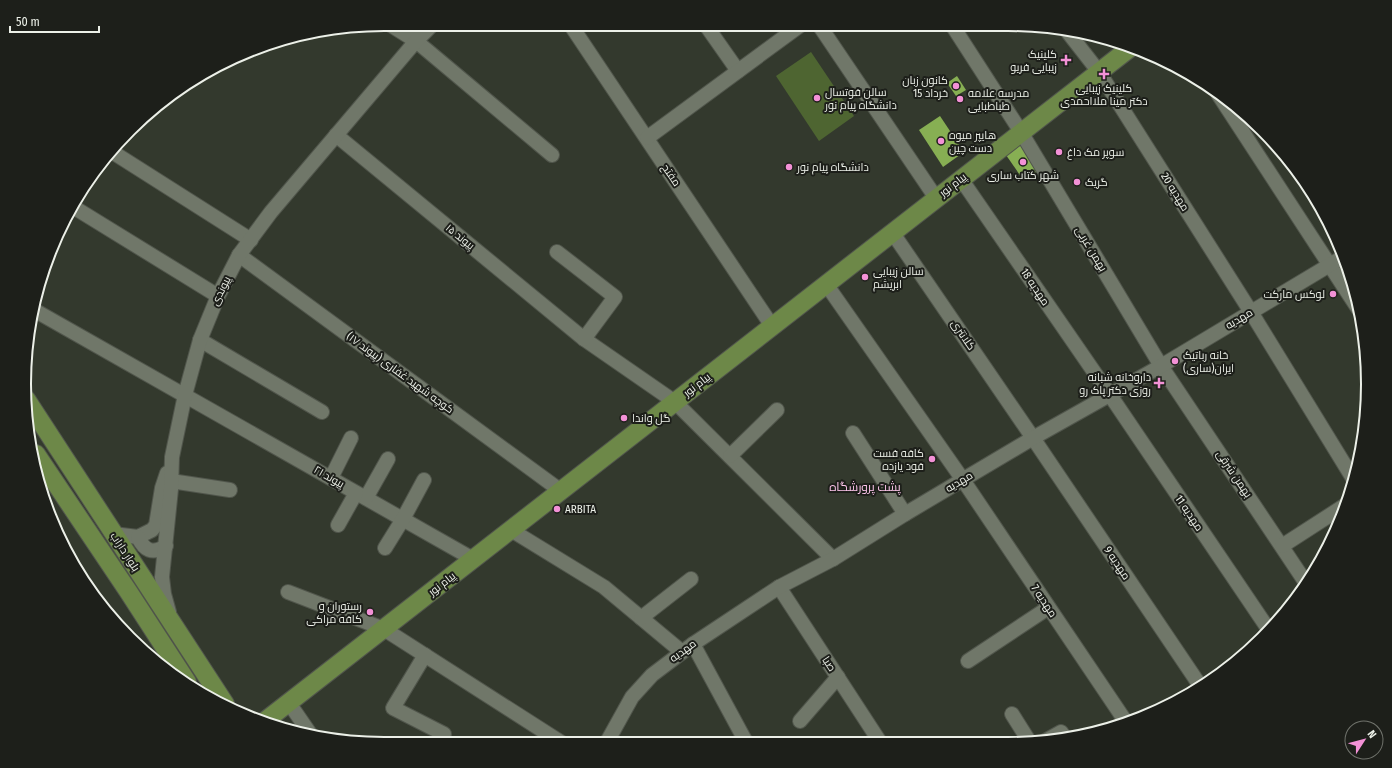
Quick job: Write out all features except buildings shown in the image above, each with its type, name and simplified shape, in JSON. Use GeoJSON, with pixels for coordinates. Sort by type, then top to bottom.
{"type":"FeatureCollection","features":[{"type":"Feature","properties":{"kind":"main road","name":"پیام نور"},"geometry":{"type":"LineString","coordinates":[[270,718],[1125,52]]}},
{"type":"Feature","properties":{"kind":"main road","name":"بلوار داراب"},"geometry":{"type":"LineString","coordinates":[[32,409],[220,697]]}},
{"type":"Feature","properties":{"kind":"main road","name":"بلوار داراب"},"geometry":{"type":"LineString","coordinates":[[39,459],[181,673]]}},
{"type":"Feature","properties":{"kind":"street"},"geometry":{"type":"LineString","coordinates":[[400,31],[416,41],[552,155]]}},
{"type":"Feature","properties":{"kind":"street","name":"پیوندی"},"geometry":{"type":"LineString","coordinates":[[171,622],[162,584],[172,457],[185,395],[200,340],[218,296],[239,255],[271,212],[426,31]]}},
{"type":"Feature","properties":{"kind":"street","name":"مفتح"},"geometry":{"type":"LineString","coordinates":[[575,31],[772,326]]}},
{"type":"Feature","properties":{"kind":"street"},"geometry":{"type":"LineString","coordinates":[[710,31],[738,71]]}},
{"type":"Feature","properties":{"kind":"street"},"geometry":{"type":"LineString","coordinates":[[647,138],[792,31]]}},
{"type":"Feature","properties":{"kind":"street"},"geometry":{"type":"LineString","coordinates":[[824,31],[936,198]]}},
{"type":"Feature","properties":{"kind":"street","name":"بهمن غربی"},"geometry":{"type":"LineString","coordinates":[[956,31],[1021,132],[1161,366]]}},
{"type":"Feature","properties":{"kind":"street","name":"مهدیه 20"},"geometry":{"type":"LineString","coordinates":[[1072,37],[1099,72],[1350,473]]}},
{"type":"Feature","properties":{"kind":"street"},"geometry":{"type":"LineString","coordinates":[[1226,107],[1350,296]]}},
{"type":"Feature","properties":{"kind":"street","name":"پیوند ۱۵"},"geometry":{"type":"LineString","coordinates":[[336,135],[584,339],[675,402],[833,559]]}},
{"type":"Feature","properties":{"kind":"street"},"geometry":{"type":"LineString","coordinates":[[116,154],[251,240]]}},
{"type":"Feature","properties":{"kind":"street","name":"مهدیه 18"},"geometry":{"type":"LineString","coordinates":[[961,179],[1110,395]]}},
{"type":"Feature","properties":{"kind":"street"},"geometry":{"type":"LineString","coordinates":[[77,209],[218,296]]}},
{"type":"Feature","properties":{"kind":"street","name":"کلانتری"},"geometry":{"type":"LineString","coordinates":[[892,232],[1034,438]]}},
{"type":"Feature","properties":{"kind":"street"},"geometry":{"type":"LineString","coordinates":[[557,252],[615,297],[584,339]]}},
{"type":"Feature","properties":{"kind":"street","name":"کوچه شهید غفاری (پیوند ۱۷)"},"geometry":{"type":"LineString","coordinates":[[239,255],[561,491]]}},
{"type":"Feature","properties":{"kind":"street","name":"مهدیه"},"geometry":{"type":"LineString","coordinates":[[610,737],[632,697],[652,675],[687,648],[779,587],[833,559],[905,514],[1034,438],[1161,366],[1338,260]]}},
{"type":"Feature","properties":{"kind":"street","name":"مهدیه 7"},"geometry":{"type":"LineString","coordinates":[[826,284],[963,480],[1123,717]]}},
{"type":"Feature","properties":{"kind":"street","name":"پیوند ۲۱"},"geometry":{"type":"LineString","coordinates":[[39,313],[473,560]]}},
{"type":"Feature","properties":{"kind":"street"},"geometry":{"type":"LineString","coordinates":[[200,340],[322,412]]}},
{"type":"Feature","properties":{"kind":"street","name":"بهمن شرقی"},"geometry":{"type":"LineString","coordinates":[[1161,366],[1303,578]]}},
{"type":"Feature","properties":{"kind":"street","name":"مهدیه 11"},"geometry":{"type":"LineString","coordinates":[[1110,395],[1266,625]]}},
{"type":"Feature","properties":{"kind":"street"},"geometry":{"type":"LineString","coordinates":[[730,456],[777,410]]}},
{"type":"Feature","properties":{"kind":"street"},"geometry":{"type":"LineString","coordinates":[[853,434],[905,514]]}},
{"type":"Feature","properties":{"kind":"street"},"geometry":{"type":"LineString","coordinates":[[331,478],[351,438]]}},
{"type":"Feature","properties":{"kind":"street","name":"مهدیه 9"},"geometry":{"type":"LineString","coordinates":[[1034,438],[1198,682]]}},
{"type":"Feature","properties":{"kind":"street"},"geometry":{"type":"LineString","coordinates":[[113,534],[138,537],[152,530],[156,525],[162,488],[172,457]]}},
{"type":"Feature","properties":{"kind":"street"},"geometry":{"type":"LineString","coordinates":[[338,525],[388,459]]}},
{"type":"Feature","properties":{"kind":"street"},"geometry":{"type":"LineString","coordinates":[[385,548],[424,480]]}},
{"type":"Feature","properties":{"kind":"street"},"geometry":{"type":"LineString","coordinates":[[171,481],[206,485],[230,490]]}},
{"type":"Feature","properties":{"kind":"street"},"geometry":{"type":"LineString","coordinates":[[1282,546],[1337,510]]}},
{"type":"Feature","properties":{"kind":"street"},"geometry":{"type":"LineString","coordinates":[[511,530],[604,586],[641,618],[687,648],[743,737]]}},
{"type":"Feature","properties":{"kind":"street"},"geometry":{"type":"LineString","coordinates":[[138,537],[144,547],[149,550],[155,551],[166,546]]}},
{"type":"Feature","properties":{"kind":"street"},"geometry":{"type":"LineString","coordinates":[[641,618],[691,579]]}},
{"type":"Feature","properties":{"kind":"street","name":"صبا"},"geometry":{"type":"LineString","coordinates":[[779,587],[877,737]]}},
{"type":"Feature","properties":{"kind":"street"},"geometry":{"type":"LineString","coordinates":[[288,592],[384,629],[553,737]]}},
{"type":"Feature","properties":{"kind":"street"},"geometry":{"type":"LineString","coordinates":[[968,661],[1048,608]]}},
{"type":"Feature","properties":{"kind":"street"},"geometry":{"type":"LineString","coordinates":[[425,655],[393,708],[444,734]]}},
{"type":"Feature","properties":{"kind":"street"},"geometry":{"type":"LineString","coordinates":[[800,721],[838,677]]}},
{"type":"Feature","properties":{"kind":"street"},"geometry":{"type":"LineString","coordinates":[[289,703],[306,728]]}},
{"type":"Feature","properties":{"kind":"street"},"geometry":{"type":"LineString","coordinates":[[1012,714],[1026,736]]}},
{"type":"Feature","properties":{"kind":"green space","name":"سالن فوتسال دانشگاه پیام نور"},"geometry":{"type":"Polygon","coordinates":[[[811,52],[854,116],[819,141],[776,76],[811,52]]]}},
{"type":"Feature","properties":{"kind":"place","name":"کلینیک زیبایی فریو"},"geometry":{"type":"Point","coordinates":[1066,60]}},
{"type":"Feature","properties":{"kind":"place","name":"کلینیک زیبایی دکتر مینا ملااحمدی"},"geometry":{"type":"Point","coordinates":[1104,74]}},
{"type":"Feature","properties":{"kind":"place","name":"کانون زبان 15 خرداد"},"geometry":{"type":"Point","coordinates":[956,86]}},
{"type":"Feature","properties":{"kind":"place","name":"سالن فوتسال دانشگاه پیام نور"},"geometry":{"type":"Point","coordinates":[817,98]}},
{"type":"Feature","properties":{"kind":"place","name":"مدرسه علامه طباطبایی"},"geometry":{"type":"Point","coordinates":[960,99]}},
{"type":"Feature","properties":{"kind":"place","name":"هایپر میوه دست چین"},"geometry":{"type":"Point","coordinates":[941,141]}},
{"type":"Feature","properties":{"kind":"place","name":"سوپر مک داغ"},"geometry":{"type":"Point","coordinates":[1059,152]}},
{"type":"Feature","properties":{"kind":"place","name":"شهر کتاب ساری"},"geometry":{"type":"Point","coordinates":[1023,162]}},
{"type":"Feature","properties":{"kind":"place","name":"دانشگاه پیام نور"},"geometry":{"type":"Point","coordinates":[789,167]}},
{"type":"Feature","properties":{"kind":"place","name":"گریک"},"geometry":{"type":"Point","coordinates":[1077,182]}},
{"type":"Feature","properties":{"kind":"place","name":"سالن زیبایی ابریشم"},"geometry":{"type":"Point","coordinates":[865,277]}},
{"type":"Feature","properties":{"kind":"place","name":"لوکس مارکت"},"geometry":{"type":"Point","coordinates":[1333,294]}},
{"type":"Feature","properties":{"kind":"place","name":"خانه رباتیک ایران(ساری)"},"geometry":{"type":"Point","coordinates":[1175,361]}},
{"type":"Feature","properties":{"kind":"place","name":"داروخانه شبانه روزی دکتر پاک رو"},"geometry":{"type":"Point","coordinates":[1159,383]}},
{"type":"Feature","properties":{"kind":"place","name":"گل واندا"},"geometry":{"type":"Point","coordinates":[624,418]}},
{"type":"Feature","properties":{"kind":"place","name":"کافه فست فود یازده"},"geometry":{"type":"Point","coordinates":[932,459]}},
{"type":"Feature","properties":{"kind":"place","name":"ARBITA"},"geometry":{"type":"Point","coordinates":[557,509]}},
{"type":"Feature","properties":{"kind":"place","name":"رستوران و کافه مراکی"},"geometry":{"type":"Point","coordinates":[370,612]}},
{"type":"Feature","properties":{"kind":"district","name":"پشت پرورشگاه"},"geometry":{"type":"Point","coordinates":[865,487]}}]}
